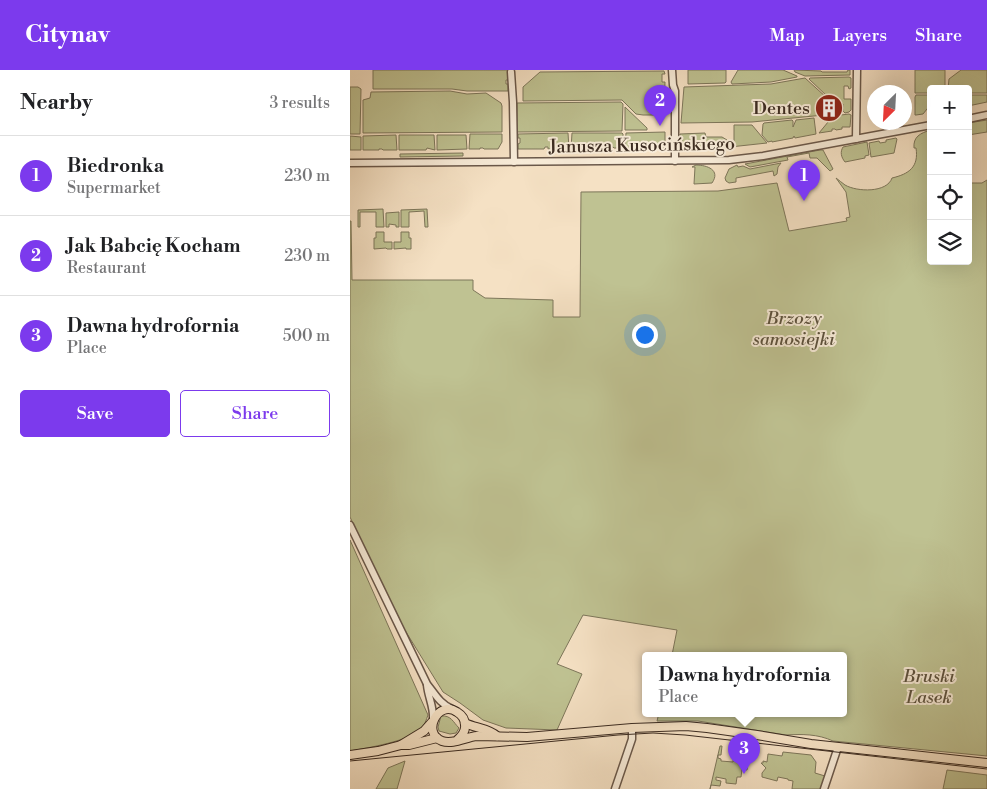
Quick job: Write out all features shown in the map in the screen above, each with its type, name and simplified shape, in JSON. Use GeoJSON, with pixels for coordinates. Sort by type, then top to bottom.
{"type":"FeatureCollection","features":[{"type":"Feature","properties":{"kind":"main road"},"geometry":{"type":"LineString","coordinates":[[401,745],[421,734],[440,711],[448,709],[462,716],[465,723],[464,733],[456,741]]}},
{"type":"Feature","properties":{"kind":"main road"},"geometry":{"type":"LineString","coordinates":[[433,720],[432,730],[437,738],[447,742],[471,736],[527,738],[632,728],[698,727],[838,747],[987,763]]}},
{"type":"Feature","properties":{"kind":"main road"},"geometry":{"type":"LineString","coordinates":[[465,723],[492,731],[497,736]]}},
{"type":"Feature","properties":{"kind":"main road"},"geometry":{"type":"LineString","coordinates":[[350,755],[401,745],[409,746],[437,738]]}},
{"type":"Feature","properties":{"kind":"street"},"geometry":{"type":"LineString","coordinates":[[672,70],[675,91],[675,161]]}},
{"type":"Feature","properties":{"kind":"street"},"geometry":{"type":"LineString","coordinates":[[856,139],[857,70]]}},
{"type":"Feature","properties":{"kind":"street"},"geometry":{"type":"LineString","coordinates":[[511,72],[514,162]]}},
{"type":"Feature","properties":{"kind":"street"},"geometry":{"type":"LineString","coordinates":[[972,117],[987,115]]}},
{"type":"Feature","properties":{"kind":"street","name":"Janusza Kusocińskiego"},"geometry":{"type":"LineString","coordinates":[[350,163],[720,160],[744,158],[927,126]]}},
{"type":"Feature","properties":{"kind":"street"},"geometry":{"type":"LineString","coordinates":[[350,525],[427,684],[442,704],[453,710]]}},
{"type":"Feature","properties":{"kind":"street"},"geometry":{"type":"LineString","coordinates":[[427,684],[434,713],[433,720]]}},
{"type":"Feature","properties":{"kind":"street"},"geometry":{"type":"LineString","coordinates":[[614,789],[632,740],[632,728]]}},
{"type":"Feature","properties":{"kind":"street"},"geometry":{"type":"LineString","coordinates":[[824,789],[838,747]]}},
{"type":"Feature","properties":{"kind":"green space"},"geometry":{"type":"Polygon","coordinates":[[[373,70],[508,70],[506,84],[508,84],[508,91],[373,89],[373,70]]]}},
{"type":"Feature","properties":{"kind":"green space"},"geometry":{"type":"Polygon","coordinates":[[[688,70],[726,70],[726,82],[688,84],[688,70]]]}},
{"type":"Feature","properties":{"kind":"green space"},"geometry":{"type":"Polygon","coordinates":[[[738,70],[783,70],[797,77],[771,82],[732,84],[731,82],[738,70]]]}},
{"type":"Feature","properties":{"kind":"green space"},"geometry":{"type":"Polygon","coordinates":[[[794,70],[847,72],[850,70],[850,75],[805,76],[794,70]]]}},
{"type":"Feature","properties":{"kind":"green space"},"geometry":{"type":"Polygon","coordinates":[[[915,70],[945,70],[945,85],[927,85],[927,93],[915,93],[915,70]]]}},
{"type":"Feature","properties":{"kind":"green space"},"geometry":{"type":"Polygon","coordinates":[[[961,70],[987,70],[987,93],[972,93],[972,85],[948,85],[949,79],[961,70]]]}},
{"type":"Feature","properties":{"kind":"green space"},"geometry":{"type":"Polygon","coordinates":[[[664,71],[665,74],[662,74],[662,82],[665,82],[664,115],[636,114],[622,100],[523,101],[523,87],[540,72],[664,71]]]}},
{"type":"Feature","properties":{"kind":"green space"},"geometry":{"type":"Polygon","coordinates":[[[805,78],[834,102],[824,102],[824,115],[752,122],[681,123],[684,87],[771,84],[805,78]]]}},
{"type":"Feature","properties":{"kind":"green space"},"geometry":{"type":"Polygon","coordinates":[[[810,78],[851,78],[851,88],[849,89],[848,86],[844,86],[844,99],[851,99],[851,110],[845,113],[843,111],[843,104],[836,104],[836,100],[828,97],[809,79],[810,78]]]}},
{"type":"Feature","properties":{"kind":"green space"},"geometry":{"type":"Polygon","coordinates":[[[350,87],[361,89],[360,134],[350,134],[350,87]]]}},
{"type":"Feature","properties":{"kind":"green space"},"geometry":{"type":"Polygon","coordinates":[[[450,91],[467,94],[486,93],[501,103],[502,132],[363,133],[363,100],[370,98],[371,92],[450,91]]]}},
{"type":"Feature","properties":{"kind":"green space"},"geometry":{"type":"Polygon","coordinates":[[[916,95],[927,95],[927,109],[923,114],[915,115],[916,95]]]}},
{"type":"Feature","properties":{"kind":"green space"},"geometry":{"type":"Polygon","coordinates":[[[972,95],[987,95],[987,102],[972,105],[972,95]]]}},
{"type":"Feature","properties":{"kind":"green space"},"geometry":{"type":"Polygon","coordinates":[[[621,102],[623,104],[622,131],[517,132],[517,103],[621,102]]]}},
{"type":"Feature","properties":{"kind":"green space"},"geometry":{"type":"Polygon","coordinates":[[[625,107],[647,128],[647,130],[625,130],[625,107]]]}},
{"type":"Feature","properties":{"kind":"green space"},"geometry":{"type":"Polygon","coordinates":[[[851,115],[850,127],[842,127],[842,129],[832,129],[832,131],[819,133],[833,116],[851,115]]]}},
{"type":"Feature","properties":{"kind":"green space"},"geometry":{"type":"Polygon","coordinates":[[[814,118],[816,134],[795,138],[794,136],[793,138],[772,142],[768,142],[762,135],[764,123],[792,120],[793,127],[796,120],[814,118]]]}},
{"type":"Feature","properties":{"kind":"green space"},"geometry":{"type":"Polygon","coordinates":[[[987,120],[987,132],[972,134],[972,122],[987,120]]]}},
{"type":"Feature","properties":{"kind":"green space"},"geometry":{"type":"Polygon","coordinates":[[[734,125],[752,125],[767,143],[730,147],[734,141],[734,125]]]}},
{"type":"Feature","properties":{"kind":"green space"},"geometry":{"type":"Polygon","coordinates":[[[665,132],[665,148],[625,148],[626,133],[665,132]]]}},
{"type":"Feature","properties":{"kind":"green space"},"geometry":{"type":"Polygon","coordinates":[[[927,132],[927,265],[972,265],[972,183],[982,183],[987,180],[987,756],[833,741],[816,736],[786,735],[698,721],[657,721],[658,717],[847,717],[847,652],[673,652],[677,630],[583,615],[557,664],[582,674],[557,730],[506,728],[483,720],[443,692],[398,619],[350,517],[350,221],[352,280],[473,280],[473,290],[485,298],[553,300],[553,317],[580,317],[581,192],[718,191],[777,183],[789,231],[847,221],[846,218],[850,217],[846,192],[836,178],[845,185],[857,189],[871,190],[884,186],[892,178],[912,169],[917,155],[916,148],[914,148],[916,138],[927,132]]]}},
{"type":"Feature","properties":{"kind":"green space"},"geometry":{"type":"Polygon","coordinates":[[[568,133],[569,149],[548,149],[548,147],[545,147],[544,149],[518,149],[520,138],[518,138],[518,134],[568,133]]]}},
{"type":"Feature","properties":{"kind":"green space"},"geometry":{"type":"Polygon","coordinates":[[[572,133],[622,133],[623,148],[571,149],[572,133]]]}},
{"type":"Feature","properties":{"kind":"green space"},"geometry":{"type":"Polygon","coordinates":[[[705,133],[706,137],[722,137],[727,140],[727,147],[682,148],[680,134],[705,133]]]}},
{"type":"Feature","properties":{"kind":"green space"},"geometry":{"type":"Polygon","coordinates":[[[470,134],[502,134],[502,142],[498,149],[469,149],[470,134]]]}},
{"type":"Feature","properties":{"kind":"green space"},"geometry":{"type":"Polygon","coordinates":[[[396,135],[397,150],[363,150],[363,136],[396,135]]]}},
{"type":"Feature","properties":{"kind":"green space"},"geometry":{"type":"Polygon","coordinates":[[[399,135],[434,135],[435,150],[427,148],[426,150],[399,150],[399,135]]]}},
{"type":"Feature","properties":{"kind":"green space"},"geometry":{"type":"Polygon","coordinates":[[[437,135],[466,135],[467,149],[437,150],[437,135]]]}},
{"type":"Feature","properties":{"kind":"green space"},"geometry":{"type":"Polygon","coordinates":[[[350,136],[361,137],[361,150],[350,150],[350,136]]]}},
{"type":"Feature","properties":{"kind":"green space"},"geometry":{"type":"Polygon","coordinates":[[[896,138],[894,153],[871,157],[869,143],[886,142],[886,140],[896,138]]]}},
{"type":"Feature","properties":{"kind":"green space"},"geometry":{"type":"Polygon","coordinates":[[[867,142],[869,155],[865,156],[865,158],[845,162],[841,154],[843,147],[867,142]]]}},
{"type":"Feature","properties":{"kind":"green space"},"geometry":{"type":"Polygon","coordinates":[[[823,150],[833,169],[830,171],[817,158],[810,158],[809,153],[787,157],[788,160],[750,167],[745,164],[823,150]]]}},
{"type":"Feature","properties":{"kind":"green space"},"geometry":{"type":"Polygon","coordinates":[[[463,153],[463,156],[400,157],[400,154],[463,153]]]}},
{"type":"Feature","properties":{"kind":"green space"},"geometry":{"type":"Polygon","coordinates":[[[781,163],[777,174],[774,176],[773,171],[736,178],[736,182],[729,183],[725,178],[729,169],[737,165],[738,167],[743,166],[750,169],[781,163]]]}},
{"type":"Feature","properties":{"kind":"green space"},"geometry":{"type":"Polygon","coordinates":[[[696,165],[712,169],[715,175],[712,183],[694,184],[695,167],[692,167],[696,165]]]}},
{"type":"Feature","properties":{"kind":"green space"},"geometry":{"type":"Polygon","coordinates":[[[383,209],[384,227],[376,227],[376,212],[360,212],[360,227],[358,227],[358,210],[383,209]]]}},
{"type":"Feature","properties":{"kind":"green space"},"geometry":{"type":"Polygon","coordinates":[[[427,209],[428,227],[425,227],[424,211],[409,212],[409,227],[401,227],[401,210],[427,209]]]}},
{"type":"Feature","properties":{"kind":"green space"},"geometry":{"type":"Polygon","coordinates":[[[399,212],[399,227],[389,224],[389,227],[386,227],[386,213],[399,212]]]}},
{"type":"Feature","properties":{"kind":"green space"},"geometry":{"type":"Polygon","coordinates":[[[376,232],[384,232],[384,242],[392,242],[392,249],[374,249],[376,232]]]}},
{"type":"Feature","properties":{"kind":"green space"},"geometry":{"type":"Polygon","coordinates":[[[401,232],[409,232],[411,249],[394,249],[394,242],[401,242],[401,232]]]}},
{"type":"Feature","properties":{"kind":"green space"},"geometry":{"type":"Polygon","coordinates":[[[350,540],[428,715],[421,729],[408,737],[350,751],[350,540]]]}},
{"type":"Feature","properties":{"kind":"green space"},"geometry":{"type":"Polygon","coordinates":[[[441,716],[450,718],[453,721],[459,728],[456,733],[450,734],[439,731],[438,727],[441,716]]]}},
{"type":"Feature","properties":{"kind":"green space"},"geometry":{"type":"Polygon","coordinates":[[[720,746],[722,746],[721,755],[718,755],[718,758],[721,761],[733,762],[734,753],[731,752],[731,748],[739,748],[738,761],[748,762],[747,770],[742,769],[741,777],[737,777],[736,784],[726,783],[726,779],[716,777],[716,780],[721,781],[720,786],[711,785],[710,789],[720,746]]]}},
{"type":"Feature","properties":{"kind":"green space"},"geometry":{"type":"Polygon","coordinates":[[[783,752],[811,755],[816,762],[815,773],[825,776],[820,789],[792,789],[793,781],[788,779],[778,777],[777,781],[762,777],[762,773],[766,768],[761,763],[763,761],[767,762],[768,754],[782,756],[783,752]]]}},
{"type":"Feature","properties":{"kind":"green space"},"geometry":{"type":"Polygon","coordinates":[[[405,761],[397,789],[376,789],[388,768],[405,761]]]}},
{"type":"Feature","properties":{"kind":"green space"},"geometry":{"type":"Polygon","coordinates":[[[947,770],[987,775],[987,789],[943,789],[947,770]]]}},
{"type":"Feature","properties":{"kind":"tram line"},"geometry":{"type":"LineString","coordinates":[[350,761],[653,733],[987,769]]}},
{"type":"Feature","properties":{"kind":"place","name":"Dentes"},"geometry":{"type":"Point","coordinates":[829,108]}},
{"type":"Feature","properties":{"kind":"place","name":"Jak Babcię Kocham"},"geometry":{"type":"Point","coordinates":[660,126]}},
{"type":"Feature","properties":{"kind":"place","name":"Biedronka"},"geometry":{"type":"Point","coordinates":[804,201]}},
{"type":"Feature","properties":{"kind":"place","name":"Dawna hydrofornia"},"geometry":{"type":"Point","coordinates":[744,774]}},
{"type":"Feature","properties":{"kind":"park label","name":"Brzozy samosiejki"},"geometry":{"type":"Point","coordinates":[794,328]}},
{"type":"Feature","properties":{"kind":"park label","name":"Bruski Lasek"},"geometry":{"type":"Point","coordinates":[929,686]}}]}
